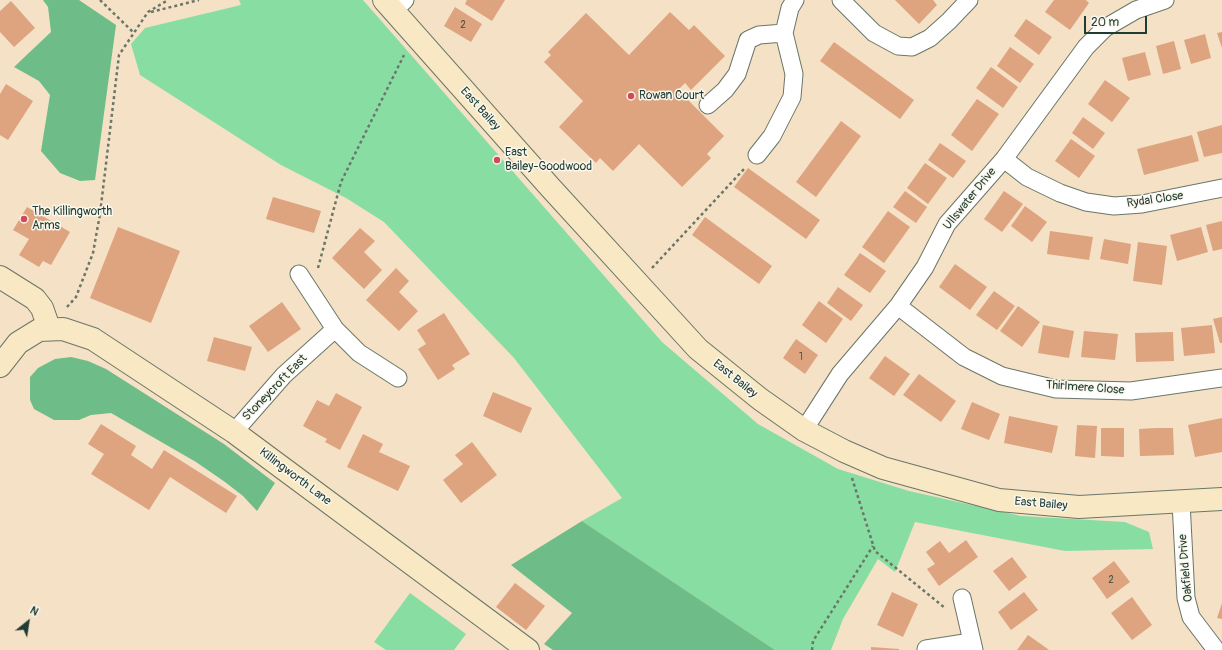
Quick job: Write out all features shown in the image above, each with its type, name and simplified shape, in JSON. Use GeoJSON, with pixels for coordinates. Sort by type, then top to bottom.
{"type":"FeatureCollection","features":[{"type":"Feature","properties":{"kind":"street"},"geometry":{"type":"LineString","coordinates":[[757,155],[772,136],[792,98],[794,74],[784,33],[790,8],[795,0]]}},
{"type":"Feature","properties":{"kind":"street"},"geometry":{"type":"LineString","coordinates":[[841,0],[874,33],[898,46],[912,47],[930,38],[969,0]]}},
{"type":"Feature","properties":{"kind":"street","name":"Ullswater Drive"},"geometry":{"type":"LineString","coordinates":[[804,430],[840,374],[898,306],[925,267],[948,224],[1004,159],[1086,47],[1105,28],[1136,10],[1165,0]]}},
{"type":"Feature","properties":{"kind":"street","name":"East Bailey"},"geometry":{"type":"LineString","coordinates":[[394,4],[414,35],[637,284],[698,349],[760,399],[804,430],[882,468],[999,500],[1079,507],[1222,499]]}},
{"type":"Feature","properties":{"kind":"street"},"geometry":{"type":"LineString","coordinates":[[708,105],[725,90],[737,74],[748,40],[759,35],[784,33]]}},
{"type":"Feature","properties":{"kind":"street","name":"Rydal Close"},"geometry":{"type":"LineString","coordinates":[[1004,159],[1027,177],[1060,193],[1086,202],[1107,205],[1142,204],[1222,188]]}},
{"type":"Feature","properties":{"kind":"street"},"geometry":{"type":"LineString","coordinates":[[299,274],[335,329],[359,353],[398,378]]}},
{"type":"Feature","properties":{"kind":"street"},"geometry":{"type":"LineString","coordinates":[[0,277],[35,299],[42,308],[49,328],[34,333],[18,343],[0,366]]}},
{"type":"Feature","properties":{"kind":"street","name":"Thirlmere Close"},"geometry":{"type":"LineString","coordinates":[[898,306],[964,357],[1002,376],[1056,389],[1132,391],[1222,378]]}},
{"type":"Feature","properties":{"kind":"street","name":"Killingworth Lane"},"geometry":{"type":"LineString","coordinates":[[49,328],[63,328],[93,339],[234,432],[528,650]]}},
{"type":"Feature","properties":{"kind":"street","name":"Stoneycroft East"},"geometry":{"type":"LineString","coordinates":[[234,432],[284,376],[335,329]]}},
{"type":"Feature","properties":{"kind":"street","name":"Oakfield Drive"},"geometry":{"type":"LineString","coordinates":[[1181,502],[1186,598],[1189,611],[1201,633],[1216,650]]}},
{"type":"Feature","properties":{"kind":"street"},"geometry":{"type":"LineString","coordinates":[[926,649],[972,646],[962,598]]}},
{"type":"Feature","properties":{"kind":"path"},"geometry":{"type":"LineString","coordinates":[[100,0],[134,33]]}},
{"type":"Feature","properties":{"kind":"path"},"geometry":{"type":"LineString","coordinates":[[49,328],[76,297],[93,253],[100,214],[119,55],[148,12],[168,0]]}},
{"type":"Feature","properties":{"kind":"path"},"geometry":{"type":"LineString","coordinates":[[148,12],[199,0]]}},
{"type":"Feature","properties":{"kind":"path"},"geometry":{"type":"LineString","coordinates":[[312,293],[341,182],[414,35]]}},
{"type":"Feature","properties":{"kind":"path"},"geometry":{"type":"LineString","coordinates":[[637,284],[757,155]]}},
{"type":"Feature","properties":{"kind":"path"},"geometry":{"type":"LineString","coordinates":[[844,450],[875,550],[949,612]]}},
{"type":"Feature","properties":{"kind":"path"},"geometry":{"type":"LineString","coordinates":[[812,650],[813,641],[873,546]]}},
{"type":"Feature","properties":{"kind":"green space"},"geometry":{"type":"Polygon","coordinates":[[[43,0],[79,0],[116,25],[95,180],[80,181],[60,173],[41,151],[50,95],[39,81],[14,67],[51,32],[48,7],[43,0]]]}},
{"type":"Feature","properties":{"kind":"green space"},"geometry":{"type":"Polygon","coordinates":[[[239,0],[363,0],[662,342],[758,424],[838,469],[909,491],[1021,516],[1125,522],[1149,532],[1153,549],[1065,551],[915,522],[895,572],[878,559],[843,619],[831,650],[775,650],[582,521],[622,498],[514,358],[384,222],[346,198],[281,165],[140,75],[131,44],[145,28],[241,5],[239,0]]]}},
{"type":"Feature","properties":{"kind":"green space"},"geometry":{"type":"Polygon","coordinates":[[[71,357],[88,361],[106,369],[224,444],[275,483],[257,511],[243,496],[196,462],[111,413],[91,415],[79,420],[54,420],[34,409],[30,400],[30,377],[38,368],[55,359],[71,357]]]}},
{"type":"Feature","properties":{"kind":"green space"},"geometry":{"type":"Polygon","coordinates":[[[582,521],[775,650],[553,650],[544,644],[572,613],[511,565],[582,521]]]}},
{"type":"Feature","properties":{"kind":"green space"},"geometry":{"type":"Polygon","coordinates":[[[410,593],[466,634],[454,650],[386,650],[374,642],[410,593]]]}},
{"type":"Feature","properties":{"kind":"building"},"geometry":{"type":"Polygon","coordinates":[[[467,0],[505,0],[492,21],[465,4],[467,0]]]}},
{"type":"Feature","properties":{"kind":"building"},"geometry":{"type":"Polygon","coordinates":[[[895,0],[933,0],[937,5],[919,24],[895,0]]]}},
{"type":"Feature","properties":{"kind":"building"},"geometry":{"type":"Polygon","coordinates":[[[1054,0],[1086,0],[1089,3],[1070,30],[1045,12],[1054,0]]]}},
{"type":"Feature","properties":{"kind":"building"},"geometry":{"type":"Polygon","coordinates":[[[11,1],[35,28],[14,47],[0,32],[0,11],[11,1]]]}},
{"type":"Feature","properties":{"kind":"building"},"geometry":{"type":"Polygon","coordinates":[[[455,7],[482,24],[471,42],[444,26],[455,7]]]}},
{"type":"Feature","properties":{"kind":"building","name":"Rowan Court"},"geometry":{"type":"Polygon","coordinates":[[[670,12],[689,30],[694,25],[725,56],[691,90],[685,83],[678,90],[724,136],[707,154],[711,158],[682,187],[639,144],[613,171],[600,158],[596,163],[559,127],[583,101],[544,62],[551,55],[548,52],[586,13],[629,55],[670,12]]]}},
{"type":"Feature","properties":{"kind":"building"},"geometry":{"type":"Polygon","coordinates":[[[1026,19],[1052,37],[1039,55],[1014,36],[1026,19]]]}},
{"type":"Feature","properties":{"kind":"building"},"geometry":{"type":"Polygon","coordinates":[[[1222,32],[1222,48],[1217,33],[1222,32]]]}},
{"type":"Feature","properties":{"kind":"building"},"geometry":{"type":"Polygon","coordinates":[[[1205,34],[1211,58],[1191,64],[1184,40],[1205,34]]]}},
{"type":"Feature","properties":{"kind":"building"},"geometry":{"type":"Polygon","coordinates":[[[1174,41],[1181,69],[1163,74],[1156,46],[1174,41]]]}},
{"type":"Feature","properties":{"kind":"building"},"geometry":{"type":"Polygon","coordinates":[[[834,42],[914,100],[900,119],[820,61],[834,42]]]}},
{"type":"Feature","properties":{"kind":"building"},"geometry":{"type":"Polygon","coordinates":[[[1010,47],[1034,64],[1020,83],[997,66],[1010,47]]]}},
{"type":"Feature","properties":{"kind":"building"},"geometry":{"type":"Polygon","coordinates":[[[1145,52],[1151,75],[1128,81],[1122,58],[1145,52]]]}},
{"type":"Feature","properties":{"kind":"building"},"geometry":{"type":"Polygon","coordinates":[[[991,67],[1018,87],[1003,108],[976,88],[991,67]]]}},
{"type":"Feature","properties":{"kind":"building"},"geometry":{"type":"Polygon","coordinates":[[[1105,80],[1130,98],[1112,122],[1088,104],[1105,80]]]}},
{"type":"Feature","properties":{"kind":"building"},"geometry":{"type":"Polygon","coordinates":[[[6,84],[33,101],[8,140],[0,135],[0,94],[6,84]]]}},
{"type":"Feature","properties":{"kind":"building"},"geometry":{"type":"Polygon","coordinates":[[[977,99],[999,114],[972,151],[951,135],[977,99]]]}},
{"type":"Feature","properties":{"kind":"building"},"geometry":{"type":"Polygon","coordinates":[[[1083,117],[1105,133],[1093,149],[1072,133],[1083,117]]]}},
{"type":"Feature","properties":{"kind":"building"},"geometry":{"type":"Polygon","coordinates":[[[841,121],[861,136],[816,197],[796,182],[841,121]]]}},
{"type":"Feature","properties":{"kind":"building"},"geometry":{"type":"Polygon","coordinates":[[[1222,125],[1222,153],[1204,157],[1197,132],[1222,125]]]}},
{"type":"Feature","properties":{"kind":"building"},"geometry":{"type":"Polygon","coordinates":[[[1192,135],[1199,161],[1144,175],[1137,149],[1192,135]]]}},
{"type":"Feature","properties":{"kind":"building"},"geometry":{"type":"Polygon","coordinates":[[[1071,139],[1095,156],[1079,178],[1055,161],[1071,139]]]}},
{"type":"Feature","properties":{"kind":"building"},"geometry":{"type":"Polygon","coordinates":[[[940,143],[966,161],[953,178],[928,160],[940,143]]]}},
{"type":"Feature","properties":{"kind":"building"},"geometry":{"type":"Polygon","coordinates":[[[925,163],[947,178],[928,204],[907,188],[925,163]]]}},
{"type":"Feature","properties":{"kind":"building"},"geometry":{"type":"Polygon","coordinates":[[[748,168],[820,220],[806,239],[734,187],[748,168]]]}},
{"type":"Feature","properties":{"kind":"building"},"geometry":{"type":"Polygon","coordinates":[[[905,191],[927,207],[916,223],[893,207],[905,191]]]}},
{"type":"Feature","properties":{"kind":"building"},"geometry":{"type":"Polygon","coordinates":[[[1004,191],[1023,204],[1002,232],[984,219],[1004,191]]]}},
{"type":"Feature","properties":{"kind":"building"},"geometry":{"type":"Polygon","coordinates":[[[273,197],[321,211],[314,233],[266,219],[273,197]]]}},
{"type":"Feature","properties":{"kind":"building"},"geometry":{"type":"Polygon","coordinates":[[[1025,206],[1047,222],[1032,242],[1011,226],[1025,206]]]}},
{"type":"Feature","properties":{"kind":"building"},"geometry":{"type":"Polygon","coordinates":[[[27,207],[70,232],[51,265],[43,261],[39,267],[19,255],[29,239],[13,230],[27,207]]]}},
{"type":"Feature","properties":{"kind":"building"},"geometry":{"type":"Polygon","coordinates":[[[888,211],[910,227],[884,263],[862,247],[888,211]]]}},
{"type":"Feature","properties":{"kind":"building"},"geometry":{"type":"Polygon","coordinates":[[[705,217],[772,266],[759,284],[692,235],[705,217]]]}},
{"type":"Feature","properties":{"kind":"building"},"geometry":{"type":"Polygon","coordinates":[[[1222,221],[1222,249],[1213,251],[1206,225],[1222,221]]]}},
{"type":"Feature","properties":{"kind":"building"},"geometry":{"type":"Polygon","coordinates":[[[118,227],[180,251],[151,323],[90,298],[118,227]]]}},
{"type":"Feature","properties":{"kind":"building"},"geometry":{"type":"Polygon","coordinates":[[[1201,227],[1208,252],[1177,261],[1170,235],[1201,227]]]}},
{"type":"Feature","properties":{"kind":"building"},"geometry":{"type":"Polygon","coordinates":[[[360,228],[375,241],[364,252],[382,270],[364,289],[332,258],[360,228]]]}},
{"type":"Feature","properties":{"kind":"building"},"geometry":{"type":"Polygon","coordinates":[[[1050,231],[1093,237],[1089,260],[1047,254],[1050,231]]]}},
{"type":"Feature","properties":{"kind":"building"},"geometry":{"type":"Polygon","coordinates":[[[1104,239],[1131,244],[1128,264],[1100,259],[1104,239]]]}},
{"type":"Feature","properties":{"kind":"building"},"geometry":{"type":"Polygon","coordinates":[[[1138,242],[1167,246],[1162,285],[1133,281],[1138,242]]]}},
{"type":"Feature","properties":{"kind":"building"},"geometry":{"type":"Polygon","coordinates":[[[860,253],[886,271],[870,293],[844,275],[860,253]]]}},
{"type":"Feature","properties":{"kind":"building"},"geometry":{"type":"Polygon","coordinates":[[[955,264],[987,287],[970,310],[939,287],[955,264]]]}},
{"type":"Feature","properties":{"kind":"building"},"geometry":{"type":"Polygon","coordinates":[[[396,268],[409,281],[399,292],[418,311],[399,331],[366,300],[396,268]]]}},
{"type":"Feature","properties":{"kind":"building"},"geometry":{"type":"Polygon","coordinates":[[[838,287],[863,305],[851,321],[827,303],[838,287]]]}},
{"type":"Feature","properties":{"kind":"building"},"geometry":{"type":"Polygon","coordinates":[[[994,291],[1015,306],[997,330],[976,315],[994,291]]]}},
{"type":"Feature","properties":{"kind":"building"},"geometry":{"type":"Polygon","coordinates":[[[819,301],[843,319],[826,343],[802,325],[819,301]]]}},
{"type":"Feature","properties":{"kind":"building"},"geometry":{"type":"Polygon","coordinates":[[[282,302],[301,329],[268,352],[249,326],[282,302]]]}},
{"type":"Feature","properties":{"kind":"building"},"geometry":{"type":"Polygon","coordinates":[[[1018,306],[1040,322],[1022,347],[1000,331],[1018,306]]]}},
{"type":"Feature","properties":{"kind":"building"},"geometry":{"type":"Polygon","coordinates":[[[444,313],[470,354],[452,365],[455,369],[438,380],[418,349],[426,344],[417,330],[444,313]]]}},
{"type":"Feature","properties":{"kind":"building"},"geometry":{"type":"Polygon","coordinates":[[[1222,317],[1222,343],[1220,343],[1213,319],[1222,317]]]}},
{"type":"Feature","properties":{"kind":"building"},"geometry":{"type":"Polygon","coordinates":[[[1043,325],[1074,331],[1069,358],[1038,353],[1043,325]]]}},
{"type":"Feature","properties":{"kind":"building"},"geometry":{"type":"Polygon","coordinates":[[[1212,325],[1215,353],[1184,356],[1181,328],[1212,325]]]}},
{"type":"Feature","properties":{"kind":"building"},"geometry":{"type":"Polygon","coordinates":[[[1084,331],[1118,334],[1115,360],[1081,357],[1084,331]]]}},
{"type":"Feature","properties":{"kind":"building"},"geometry":{"type":"Polygon","coordinates":[[[1173,332],[1174,361],[1136,362],[1135,333],[1173,332]]]}},
{"type":"Feature","properties":{"kind":"building"},"geometry":{"type":"Polygon","coordinates":[[[214,337],[252,347],[245,371],[207,361],[214,337]]]}},
{"type":"Feature","properties":{"kind":"building"},"geometry":{"type":"Polygon","coordinates":[[[796,339],[818,355],[805,374],[783,358],[796,339]]]}},
{"type":"Feature","properties":{"kind":"building"},"geometry":{"type":"Polygon","coordinates":[[[885,356],[910,374],[894,396],[869,378],[885,356]]]}},
{"type":"Feature","properties":{"kind":"building"},"geometry":{"type":"Polygon","coordinates":[[[919,374],[956,401],[941,422],[903,395],[919,374]]]}},
{"type":"Feature","properties":{"kind":"building"},"geometry":{"type":"Polygon","coordinates":[[[493,392],[532,408],[521,433],[483,416],[493,392]]]}},
{"type":"Feature","properties":{"kind":"building"},"geometry":{"type":"Polygon","coordinates":[[[336,393],[362,407],[340,450],[325,442],[327,439],[303,426],[317,400],[329,406],[336,393]]]}},
{"type":"Feature","properties":{"kind":"building"},"geometry":{"type":"Polygon","coordinates":[[[972,402],[1000,414],[989,440],[961,429],[972,402]]]}},
{"type":"Feature","properties":{"kind":"building"},"geometry":{"type":"Polygon","coordinates":[[[1009,416],[1058,426],[1052,453],[1004,443],[1009,416]]]}},
{"type":"Feature","properties":{"kind":"building"},"geometry":{"type":"Polygon","coordinates":[[[1222,418],[1222,452],[1195,457],[1188,425],[1222,418]]]}},
{"type":"Feature","properties":{"kind":"building"},"geometry":{"type":"Polygon","coordinates":[[[101,424],[136,446],[131,455],[152,469],[164,450],[237,496],[226,513],[170,477],[149,510],[91,474],[104,454],[88,444],[101,424]]]}},
{"type":"Feature","properties":{"kind":"building"},"geometry":{"type":"Polygon","coordinates":[[[1077,425],[1097,426],[1095,458],[1075,456],[1077,425]]]}},
{"type":"Feature","properties":{"kind":"building"},"geometry":{"type":"Polygon","coordinates":[[[1101,428],[1124,428],[1124,457],[1101,456],[1101,428]]]}},
{"type":"Feature","properties":{"kind":"building"},"geometry":{"type":"Polygon","coordinates":[[[1173,428],[1174,455],[1140,456],[1139,429],[1173,428]]]}},
{"type":"Feature","properties":{"kind":"building"},"geometry":{"type":"Polygon","coordinates":[[[363,434],[383,444],[379,452],[410,466],[398,491],[347,467],[363,434]]]}},
{"type":"Feature","properties":{"kind":"building"},"geometry":{"type":"Polygon","coordinates":[[[472,442],[497,475],[461,503],[443,480],[463,464],[455,455],[472,442]]]}},
{"type":"Feature","properties":{"kind":"building"},"geometry":{"type":"Polygon","coordinates":[[[966,540],[978,557],[939,586],[927,569],[935,564],[926,552],[940,541],[949,553],[966,540]]]}},
{"type":"Feature","properties":{"kind":"building"},"geometry":{"type":"Polygon","coordinates":[[[1012,557],[1027,577],[1009,591],[993,571],[1012,557]]]}},
{"type":"Feature","properties":{"kind":"building"},"geometry":{"type":"Polygon","coordinates":[[[1114,561],[1130,582],[1107,599],[1092,578],[1114,561]]]}},
{"type":"Feature","properties":{"kind":"building"},"geometry":{"type":"Polygon","coordinates":[[[515,583],[545,606],[526,630],[496,607],[515,583]]]}},
{"type":"Feature","properties":{"kind":"building"},"geometry":{"type":"Polygon","coordinates":[[[892,592],[918,604],[903,637],[877,625],[892,592]]]}},
{"type":"Feature","properties":{"kind":"building"},"geometry":{"type":"Polygon","coordinates":[[[1024,592],[1038,610],[1011,630],[998,612],[1024,592]]]}},
{"type":"Feature","properties":{"kind":"building"},"geometry":{"type":"Polygon","coordinates":[[[1132,597],[1152,625],[1132,640],[1111,613],[1132,597]]]}},
{"type":"Feature","properties":{"kind":"building"},"geometry":{"type":"Polygon","coordinates":[[[1222,603],[1222,619],[1217,618],[1222,603]]]}},
{"type":"Feature","properties":{"kind":"building"},"geometry":{"type":"Polygon","coordinates":[[[1028,635],[1045,647],[1049,650],[1017,650],[1028,635]]]}},
{"type":"Feature","properties":{"kind":"building"},"geometry":{"type":"Polygon","coordinates":[[[871,647],[899,649],[899,650],[871,650],[871,647]]]}},
{"type":"Feature","properties":{"kind":"place","name":"Rowan Court"},"geometry":{"type":"Point","coordinates":[631,96]}},
{"type":"Feature","properties":{"kind":"place","name":"East Bailey-Goodwood"},"geometry":{"type":"Point","coordinates":[497,160]}},
{"type":"Feature","properties":{"kind":"place","name":"The Killingworth Arms"},"geometry":{"type":"Point","coordinates":[24,219]}}]}
